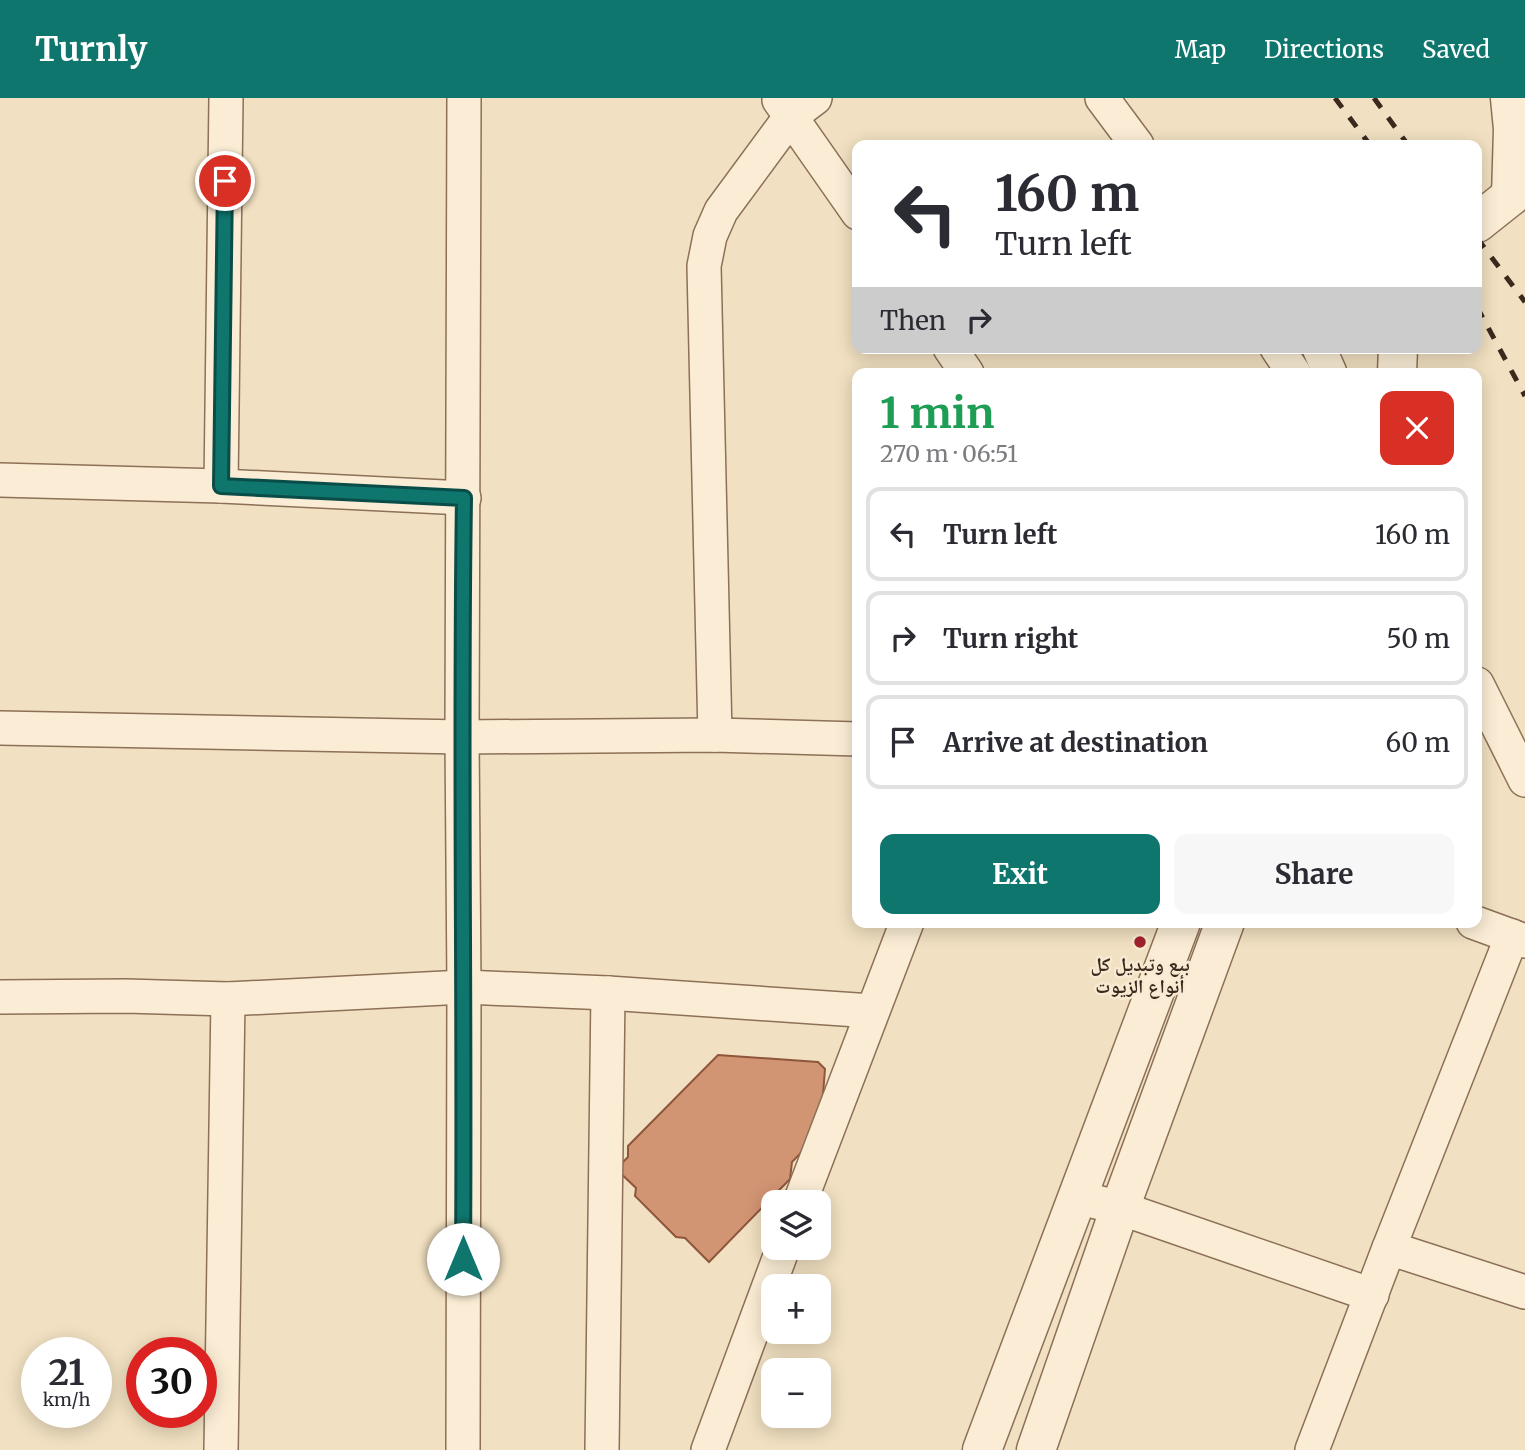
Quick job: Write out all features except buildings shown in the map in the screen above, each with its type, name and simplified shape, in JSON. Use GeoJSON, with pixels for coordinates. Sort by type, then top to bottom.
{"type":"FeatureCollection","features":[{"type":"Feature","properties":{"kind":"street"},"geometry":{"type":"LineString","coordinates":[[221,486],[226,98]]}},
{"type":"Feature","properties":{"kind":"street"},"geometry":{"type":"LineString","coordinates":[[463,1450],[464,98]]}},
{"type":"Feature","properties":{"kind":"street"},"geometry":{"type":"LineString","coordinates":[[1102,98],[1133,140]]}},
{"type":"Feature","properties":{"kind":"street"},"geometry":{"type":"LineString","coordinates":[[1482,219],[1522,190],[1510,98]]}},
{"type":"Feature","properties":{"kind":"street"},"geometry":{"type":"LineString","coordinates":[[715,735],[704,266],[710,236],[720,211],[794,104],[852,203]]}},
{"type":"Feature","properties":{"kind":"street"},"geometry":{"type":"LineString","coordinates":[[0,480],[221,486],[464,498]]}},
{"type":"Feature","properties":{"kind":"street"},"geometry":{"type":"LineString","coordinates":[[1482,694],[1525,780]]}},
{"type":"Feature","properties":{"kind":"street"},"geometry":{"type":"LineString","coordinates":[[0,728],[462,737],[715,735],[852,739]]}},
{"type":"Feature","properties":{"kind":"street"},"geometry":{"type":"LineString","coordinates":[[1312,1450],[1389,1248],[1519,938],[1482,925]]}},
{"type":"Feature","properties":{"kind":"street"},"geometry":{"type":"LineString","coordinates":[[805,1190],[904,928]]}},
{"type":"Feature","properties":{"kind":"street"},"geometry":{"type":"LineString","coordinates":[[982,1450],[1179,928]]}},
{"type":"Feature","properties":{"kind":"street"},"geometry":{"type":"LineString","coordinates":[[1036,1450],[1120,1208],[1223,928]]}},
{"type":"Feature","properties":{"kind":"street"},"geometry":{"type":"LineString","coordinates":[[0,997],[126,996],[228,999],[464,987],[608,993],[872,1011]]}},
{"type":"Feature","properties":{"kind":"street"},"geometry":{"type":"LineString","coordinates":[[602,1450],[608,993]]}},
{"type":"Feature","properties":{"kind":"street"},"geometry":{"type":"LineString","coordinates":[[221,1450],[228,999]]}},
{"type":"Feature","properties":{"kind":"street"},"geometry":{"type":"LineString","coordinates":[[1077,1197],[1120,1208],[1372,1295]]}},
{"type":"Feature","properties":{"kind":"street"},"geometry":{"type":"LineString","coordinates":[[1389,1248],[1525,1292]]}},
{"type":"Feature","properties":{"kind":"street"},"geometry":{"type":"LineString","coordinates":[[708,1450],[779,1260]]}},
{"type":"Feature","properties":{"kind":"railway"},"geometry":{"type":"LineString","coordinates":[[1335,98],[1366,140]]}},
{"type":"Feature","properties":{"kind":"railway"},"geometry":{"type":"LineString","coordinates":[[1374,98],[1404,140]]}},
{"type":"Feature","properties":{"kind":"railway"},"geometry":{"type":"LineString","coordinates":[[1482,245],[1525,302]]}},
{"type":"Feature","properties":{"kind":"railway"},"geometry":{"type":"LineString","coordinates":[[1482,316],[1525,396]]}},
{"type":"Feature","properties":{"kind":"place","name":"بيع وتبديل كل أنواع الزيوت"},"geometry":{"type":"Point","coordinates":[1140,942]}},
{"type":"Feature","properties":{"kind":"route"},"geometry":{"type":"LineString","coordinates":[[225,181],[221,486],[464,498],[463,1259]]}}]}
